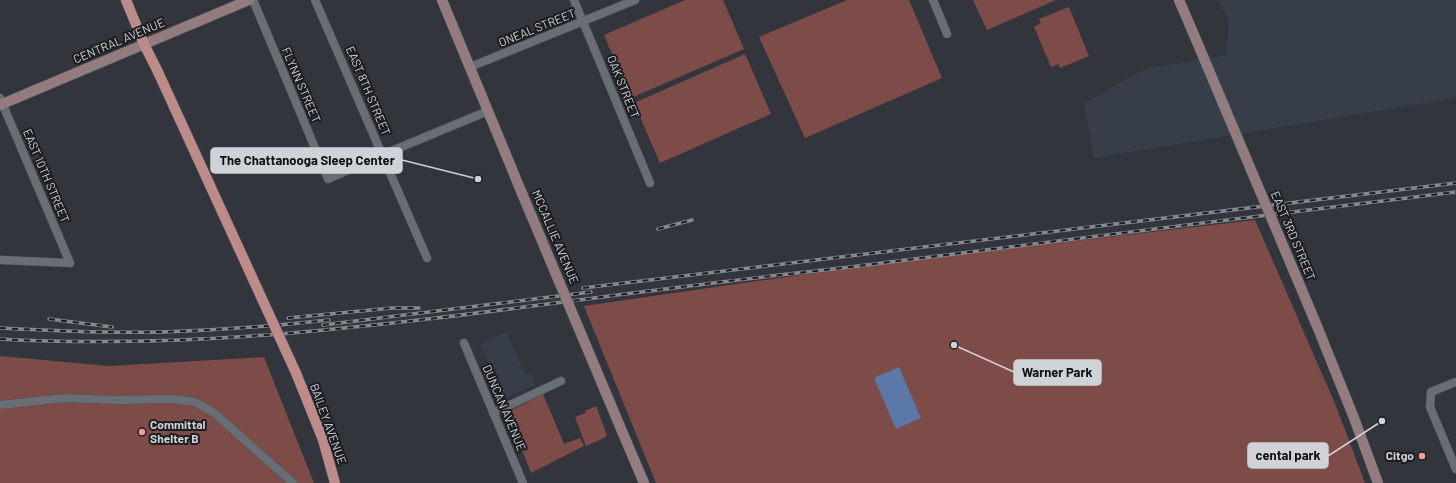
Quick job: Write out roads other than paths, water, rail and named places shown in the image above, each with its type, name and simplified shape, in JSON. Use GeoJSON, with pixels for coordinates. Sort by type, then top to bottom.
{"type":"FeatureCollection","features":[{"type":"Feature","properties":{"kind":"main road","name":"BAILEY AVENUE"},"geometry":{"type":"LineString","coordinates":[[126,0],[144,44],[296,373],[322,440],[335,483]]}},
{"type":"Feature","properties":{"kind":"main road","name":"CENTRAL AVENUE"},"geometry":{"type":"LineString","coordinates":[[1,102],[249,0]]}},
{"type":"Feature","properties":{"kind":"main road","name":"MCCALLIE AVENUE"},"geometry":{"type":"LineString","coordinates":[[442,0],[644,483]]}},
{"type":"Feature","properties":{"kind":"main road","name":"EAST 3RD STREET"},"geometry":{"type":"LineString","coordinates":[[1179,0],[1317,326],[1378,483]]}},
{"type":"Feature","properties":{"kind":"street","name":"FLYNN STREET"},"geometry":{"type":"LineString","coordinates":[[253,0],[328,179],[382,155]]}},
{"type":"Feature","properties":{"kind":"street","name":"EAST 8TH STREET"},"geometry":{"type":"LineString","coordinates":[[315,0],[427,258]]}},
{"type":"Feature","properties":{"kind":"street","name":"OAK STREET"},"geometry":{"type":"LineString","coordinates":[[574,0],[650,183]]}},
{"type":"Feature","properties":{"kind":"street","name":"ONEAL STREET"},"geometry":{"type":"LineString","coordinates":[[470,67],[635,0]]}},
{"type":"Feature","properties":{"kind":"street"},"geometry":{"type":"LineString","coordinates":[[933,0],[947,34]]}},
{"type":"Feature","properties":{"kind":"street","name":"EAST 10TH STREET"},"geometry":{"type":"LineString","coordinates":[[1,102],[70,263],[1,260]]}},
{"type":"Feature","properties":{"kind":"street"},"geometry":{"type":"LineString","coordinates":[[382,155],[488,111]]}},
{"type":"Feature","properties":{"kind":"street","name":"DUNCAN AVENUE"},"geometry":{"type":"LineString","coordinates":[[464,343],[523,483]]}},
{"type":"Feature","properties":{"kind":"street"},"geometry":{"type":"LineString","coordinates":[[493,413],[561,381]]}},
{"type":"Feature","properties":{"kind":"street"},"geometry":{"type":"LineString","coordinates":[[1456,382],[1431,392],[1430,407],[1456,469]]}},
{"type":"Feature","properties":{"kind":"street"},"geometry":{"type":"LineString","coordinates":[[0,404],[65,398],[116,400],[173,399],[195,402],[213,412],[293,483]]}},
{"type":"Feature","properties":{"kind":"water"},"geometry":{"type":"Polygon","coordinates":[[[899,367],[921,418],[896,429],[874,378],[899,367]]]}},
{"type":"Feature","properties":{"kind":"railway"},"geometry":{"type":"LineString","coordinates":[[583,288],[1456,183]]}},
{"type":"Feature","properties":{"kind":"railway"},"geometry":{"type":"LineString","coordinates":[[0,339],[86,342],[172,340],[257,336],[342,328],[426,319],[1456,192]]}},
{"type":"Feature","properties":{"kind":"railway"},"geometry":{"type":"LineString","coordinates":[[658,229],[692,220]]}},
{"type":"Feature","properties":{"kind":"railway"},"geometry":{"type":"LineString","coordinates":[[323,325],[591,292]]}},
{"type":"Feature","properties":{"kind":"railway"},"geometry":{"type":"LineString","coordinates":[[288,318],[392,308],[419,308]]}},
{"type":"Feature","properties":{"kind":"railway"},"geometry":{"type":"LineString","coordinates":[[49,319],[112,327]]}},
{"type":"Feature","properties":{"kind":"railway"},"geometry":{"type":"LineString","coordinates":[[0,328],[82,332],[163,332],[246,328],[329,320]]}},
{"type":"Feature","properties":{"kind":"place","name":"The Chattanooga Sleep Center"},"geometry":{"type":"Point","coordinates":[478,179]}},
{"type":"Feature","properties":{"kind":"place","name":"Warner Park"},"geometry":{"type":"Point","coordinates":[954,345]}},
{"type":"Feature","properties":{"kind":"place","name":"cental park"},"geometry":{"type":"Point","coordinates":[1382,421]}},
{"type":"Feature","properties":{"kind":"place","name":"Committal Shelter B"},"geometry":{"type":"Point","coordinates":[142,432]}},
{"type":"Feature","properties":{"kind":"place","name":"Citgo"},"geometry":{"type":"Point","coordinates":[1422,456]}}]}
